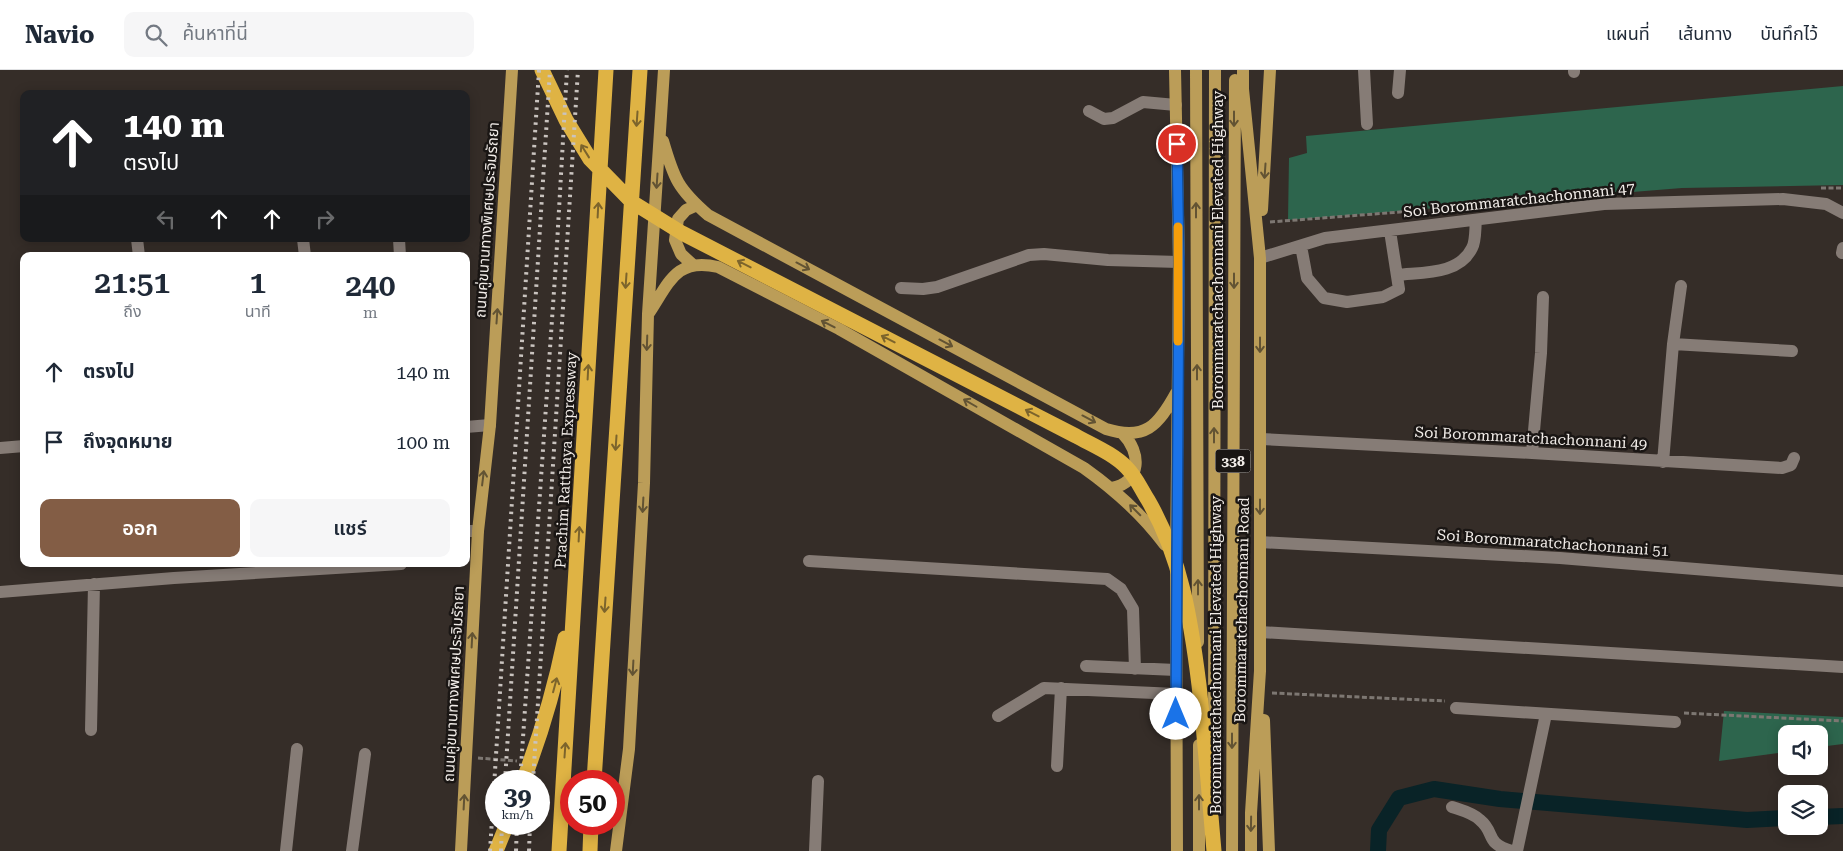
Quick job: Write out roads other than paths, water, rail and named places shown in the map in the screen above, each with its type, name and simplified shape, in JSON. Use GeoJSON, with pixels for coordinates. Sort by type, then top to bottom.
{"type":"FeatureCollection","features":[{"type":"Feature","properties":{"kind":"highway"},"geometry":{"type":"LineString","coordinates":[[542,70],[566,120],[590,160],[632,202],[682,232],[1076,436],[1118,460],[1133,474],[1160,521],[1185,595],[1194,646],[1204,726],[1214,851]]}},
{"type":"Feature","properties":{"kind":"highway","name":"Prachim Ratthaya Expressway"},"geometry":{"type":"LineString","coordinates":[[559,851],[606,70]]}},
{"type":"Feature","properties":{"kind":"highway"},"geometry":{"type":"LineString","coordinates":[[595,770],[640,70]]}},
{"type":"Feature","properties":{"kind":"highway"},"geometry":{"type":"LineString","coordinates":[[527,770],[543,728],[556,679],[576,583]]}},
{"type":"Feature","properties":{"kind":"highway"},"geometry":{"type":"LineString","coordinates":[[496,851],[503,835]]}},
{"type":"Feature","properties":{"kind":"highway"},"geometry":{"type":"LineString","coordinates":[[590,851],[591,835]]}},
{"type":"Feature","properties":{"kind":"main road","name":"ถนนคู่ขนานทางพิเศษประจิมรัถยา"},"geometry":{"type":"LineString","coordinates":[[461,851],[472,531],[490,425],[512,70]]}},
{"type":"Feature","properties":{"kind":"main road"},"geometry":{"type":"LineString","coordinates":[[616,851],[630,729],[644,483],[648,314],[664,70]]}},
{"type":"Feature","properties":{"kind":"main road"},"geometry":{"type":"LineString","coordinates":[[1175,70],[1179,262],[1176,562],[1177,851]]}},
{"type":"Feature","properties":{"kind":"main road"},"geometry":{"type":"LineString","coordinates":[[1196,70],[1199,851]]}},
{"type":"Feature","properties":{"kind":"main road","name":"Borommaratchachonnani Elevated Highway"},"geometry":{"type":"LineString","coordinates":[[1214,851],[1215,70]]}},
{"type":"Feature","properties":{"kind":"main road","name":"Borommaratchachonnani Elevated Highway"},"geometry":{"type":"LineString","coordinates":[[1232,851],[1235,70]]}},
{"type":"Feature","properties":{"kind":"main road","name":"Borommaratchachonnani Road"},"geometry":{"type":"LineString","coordinates":[[1243,70],[1243,89],[1260,243],[1260,671],[1251,851]]}},
{"type":"Feature","properties":{"kind":"main road","name":"338"},"geometry":{"type":"LineString","coordinates":[[1260,243],[1270,70]]}},
{"type":"Feature","properties":{"kind":"main road"},"geometry":{"type":"LineString","coordinates":[[660,132],[671,169],[678,184],[689,199],[708,215],[1106,429],[1123,434],[1141,432],[1154,425],[1165,412],[1177,391]]}},
{"type":"Feature","properties":{"kind":"main road"},"geometry":{"type":"LineString","coordinates":[[693,265],[681,254],[675,240],[678,219],[686,210],[697,205]]}},
{"type":"Feature","properties":{"kind":"main road"},"geometry":{"type":"LineString","coordinates":[[648,314],[673,277],[683,268],[706,264],[718,268],[839,329],[1084,468],[1112,488],[1151,526],[1176,562]]}},
{"type":"Feature","properties":{"kind":"main road"},"geometry":{"type":"LineString","coordinates":[[1177,374],[1197,417]]}},
{"type":"Feature","properties":{"kind":"main road"},"geometry":{"type":"LineString","coordinates":[[1112,488],[1122,486],[1132,478],[1137,462],[1130,440],[1123,434]]}},
{"type":"Feature","properties":{"kind":"main road","name":"338"},"geometry":{"type":"LineString","coordinates":[[1260,671],[1264,713],[1269,851]]}},
{"type":"Feature","properties":{"kind":"street"},"geometry":{"type":"LineString","coordinates":[[1364,70],[1367,124]]}},
{"type":"Feature","properties":{"kind":"street"},"geometry":{"type":"LineString","coordinates":[[1398,93],[1400,70]]}},
{"type":"Feature","properties":{"kind":"street"},"geometry":{"type":"LineString","coordinates":[[1089,111],[1104,119],[1113,118],[1143,102],[1176,105]]}},
{"type":"Feature","properties":{"kind":"street","name":"Soi Borommaratchachonnani 47"},"geometry":{"type":"LineString","coordinates":[[1260,258],[1325,238],[1604,204],[1783,199],[1826,204],[1843,213]]}},
{"type":"Feature","properties":{"kind":"street"},"geometry":{"type":"LineString","coordinates":[[1397,275],[1444,270],[1460,262],[1473,247],[1476,220]]}},
{"type":"Feature","properties":{"kind":"street"},"geometry":{"type":"LineString","coordinates":[[1301,246],[1307,278],[1324,298],[1347,302],[1384,297],[1400,288],[1390,231]]}},
{"type":"Feature","properties":{"kind":"street"},"geometry":{"type":"LineString","coordinates":[[901,288],[923,289],[938,287],[1029,255],[1037,254],[1108,260],[1179,262]]}},
{"type":"Feature","properties":{"kind":"street"},"geometry":{"type":"LineString","coordinates":[[1663,462],[1673,344],[1681,286]]}},
{"type":"Feature","properties":{"kind":"street"},"geometry":{"type":"LineString","coordinates":[[1532,453],[1541,353],[1543,297]]}},
{"type":"Feature","properties":{"kind":"street"},"geometry":{"type":"LineString","coordinates":[[1673,344],[1792,351]]}},
{"type":"Feature","properties":{"kind":"street"},"geometry":{"type":"LineString","coordinates":[[470,427],[490,425]]}},
{"type":"Feature","properties":{"kind":"street","name":"Soi Borommaratchachonnani 49"},"geometry":{"type":"LineString","coordinates":[[1261,439],[1782,468],[1791,464],[1794,458]]}},
{"type":"Feature","properties":{"kind":"street"},"geometry":{"type":"LineString","coordinates":[[0,448],[20,446]]}},
{"type":"Feature","properties":{"kind":"street","name":"Soi Borommaratchachonnani 51"},"geometry":{"type":"LineString","coordinates":[[1260,542],[1560,558],[1843,580]]}},
{"type":"Feature","properties":{"kind":"street"},"geometry":{"type":"LineString","coordinates":[[809,561],[1107,579],[1121,589],[1133,609],[1135,669]]}},
{"type":"Feature","properties":{"kind":"street"},"geometry":{"type":"LineString","coordinates":[[0,592],[355,567]]}},
{"type":"Feature","properties":{"kind":"street"},"geometry":{"type":"LineString","coordinates":[[91,730],[94,584]]}},
{"type":"Feature","properties":{"kind":"street"},"geometry":{"type":"LineString","coordinates":[[1260,632],[1843,667]]}},
{"type":"Feature","properties":{"kind":"street"},"geometry":{"type":"LineString","coordinates":[[1086,666],[1176,670]]}},
{"type":"Feature","properties":{"kind":"street"},"geometry":{"type":"LineString","coordinates":[[998,716],[1044,688],[1176,694]]}},
{"type":"Feature","properties":{"kind":"street"},"geometry":{"type":"LineString","coordinates":[[1058,766],[1061,688]]}},
{"type":"Feature","properties":{"kind":"street"},"geometry":{"type":"LineString","coordinates":[[1456,708],[1545,720],[1675,722]]}},
{"type":"Feature","properties":{"kind":"street"},"geometry":{"type":"LineString","coordinates":[[1452,808],[1467,812],[1481,820],[1494,844],[1516,850],[1545,720]]}},
{"type":"Feature","properties":{"kind":"street"},"geometry":{"type":"LineString","coordinates":[[286,851],[297,749]]}},
{"type":"Feature","properties":{"kind":"street"},"geometry":{"type":"LineString","coordinates":[[352,851],[365,754]]}},
{"type":"Feature","properties":{"kind":"street"},"geometry":{"type":"LineString","coordinates":[[815,851],[818,781]]}},
{"type":"Feature","properties":{"kind":"waterway"},"geometry":{"type":"LineString","coordinates":[[1378,851],[1379,830],[1399,798],[1434,789],[1500,799],[1747,820],[1778,818]]}},
{"type":"Feature","properties":{"kind":"waterway"},"geometry":{"type":"LineString","coordinates":[[1828,817],[1843,816]]}},
{"type":"Feature","properties":{"kind":"railway"},"geometry":{"type":"LineString","coordinates":[[490,851],[539,70]]}},
{"type":"Feature","properties":{"kind":"railway"},"geometry":{"type":"LineString","coordinates":[[506,770],[550,70]]}},
{"type":"Feature","properties":{"kind":"railway"},"geometry":{"type":"LineString","coordinates":[[521,770],[556,262],[567,70]]}},
{"type":"Feature","properties":{"kind":"railway"},"geometry":{"type":"LineString","coordinates":[[534,770],[578,70]]}},
{"type":"Feature","properties":{"kind":"railway"},"geometry":{"type":"LineString","coordinates":[[501,851],[502,835]]}},
{"type":"Feature","properties":{"kind":"railway"},"geometry":{"type":"LineString","coordinates":[[516,851],[517,835]]}},
{"type":"Feature","properties":{"kind":"railway"},"geometry":{"type":"LineString","coordinates":[[529,851],[530,835]]}}]}
